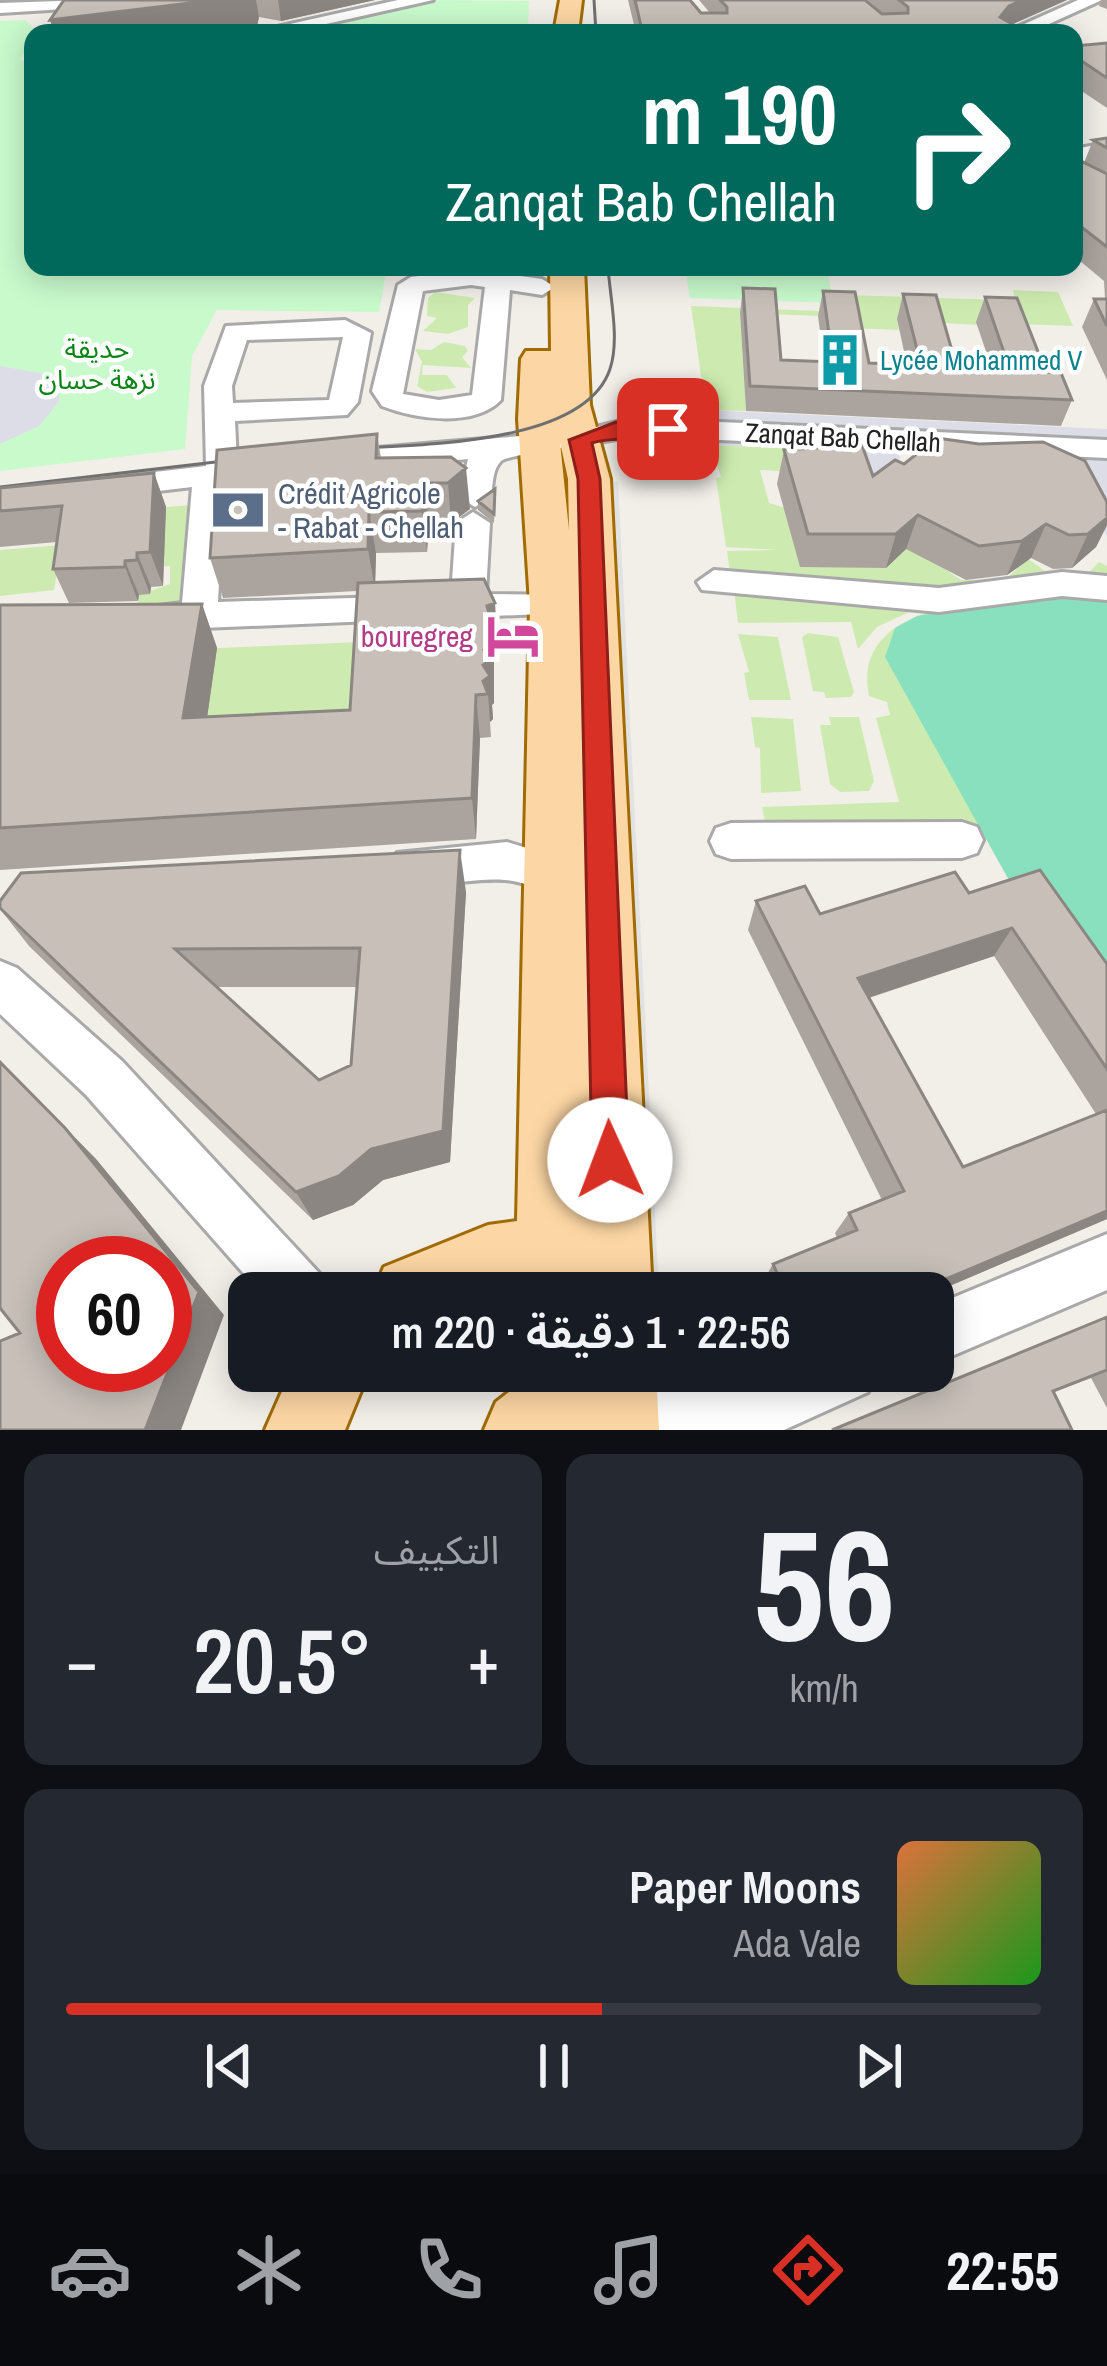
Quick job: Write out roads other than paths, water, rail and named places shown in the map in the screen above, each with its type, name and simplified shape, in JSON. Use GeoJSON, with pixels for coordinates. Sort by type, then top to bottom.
{"type":"FeatureCollection","features":[{"type":"Feature","properties":{"kind":"main road"},"geometry":{"type":"LineString","coordinates":[[550,276],[525,448],[553,604],[562,1272]]}},
{"type":"Feature","properties":{"kind":"main road"},"geometry":{"type":"LineString","coordinates":[[525,448],[589,479],[614,1272]]}},
{"type":"Feature","properties":{"kind":"main road"},"geometry":{"type":"LineString","coordinates":[[563,1272],[586,995],[604,958]]}},
{"type":"Feature","properties":{"kind":"main road"},"geometry":{"type":"LineString","coordinates":[[461,1272],[488,1261],[533,1272]]}},
{"type":"Feature","properties":{"kind":"street"},"geometry":{"type":"LineString","coordinates":[[281,24],[424,0]]}},
{"type":"Feature","properties":{"kind":"street"},"geometry":{"type":"LineString","coordinates":[[1034,24],[1093,0]]}},
{"type":"Feature","properties":{"kind":"street"},"geometry":{"type":"LineString","coordinates":[[0,8],[81,8]]}},
{"type":"Feature","properties":{"kind":"street"},"geometry":{"type":"LineString","coordinates":[[0,17],[81,8]]}},
{"type":"Feature","properties":{"kind":"street"},"geometry":{"type":"LineString","coordinates":[[498,282],[486,400],[464,407],[412,406],[392,400],[387,391],[408,288],[433,278],[498,282],[537,276]]}},
{"type":"Feature","properties":{"kind":"street"},"geometry":{"type":"LineString","coordinates":[[199,616],[216,474],[219,399],[236,332],[246,328],[345,328],[357,333],[347,387],[219,399]]}},
{"type":"Feature","properties":{"kind":"street","name":"Zanqat Bab Chellah"},"geometry":{"type":"LineString","coordinates":[[0,500],[426,452],[525,448],[633,427],[1107,449]]}},
{"type":"Feature","properties":{"kind":"street"},"geometry":{"type":"LineString","coordinates":[[472,607],[466,584],[474,510],[525,448]]}},
{"type":"Feature","properties":{"kind":"street"},"geometry":{"type":"LineString","coordinates":[[714,582],[954,600],[1048,585],[1107,588]]}},
{"type":"Feature","properties":{"kind":"street"},"geometry":{"type":"LineString","coordinates":[[115,619],[553,604]]}},
{"type":"Feature","properties":{"kind":"street"},"geometry":{"type":"LineString","coordinates":[[731,841],[962,840]]}},
{"type":"Feature","properties":{"kind":"street"},"geometry":{"type":"LineString","coordinates":[[376,868],[494,861],[556,875]]}},
{"type":"Feature","properties":{"kind":"street"},"geometry":{"type":"LineString","coordinates":[[0,983],[104,1078],[280,1272]]}},
{"type":"Feature","properties":{"kind":"street"},"geometry":{"type":"LineString","coordinates":[[954,1326],[1107,1262]]}},
{"type":"Feature","properties":{"kind":"street"},"geometry":{"type":"LineString","coordinates":[[575,1404],[740,1418],[799,1392]]}},
{"type":"Feature","properties":{"kind":"tram line"},"geometry":{"type":"LineString","coordinates":[[594,0],[595,24]]}},
{"type":"Feature","properties":{"kind":"tram line"},"geometry":{"type":"LineString","coordinates":[[346,449],[493,436],[567,414],[594,395],[610,369],[614,332],[609,276]]}},
{"type":"Feature","properties":{"kind":"tram line"},"geometry":{"type":"LineString","coordinates":[[0,487],[250,458]]}},
{"type":"Feature","properties":{"kind":"place","name":"Lycée Mohammed V"},"geometry":{"type":"Point","coordinates":[840,360]}},
{"type":"Feature","properties":{"kind":"place","name":"Crédit Agricole - Rabat - Chellah"},"geometry":{"type":"Point","coordinates":[238,510]}},
{"type":"Feature","properties":{"kind":"place","name":"bouregreg"},"geometry":{"type":"Point","coordinates":[513,636]}},
{"type":"Feature","properties":{"kind":"park label","name":"حديقة نزهة حسان"},"geometry":{"type":"Point","coordinates":[97,364]}}]}
